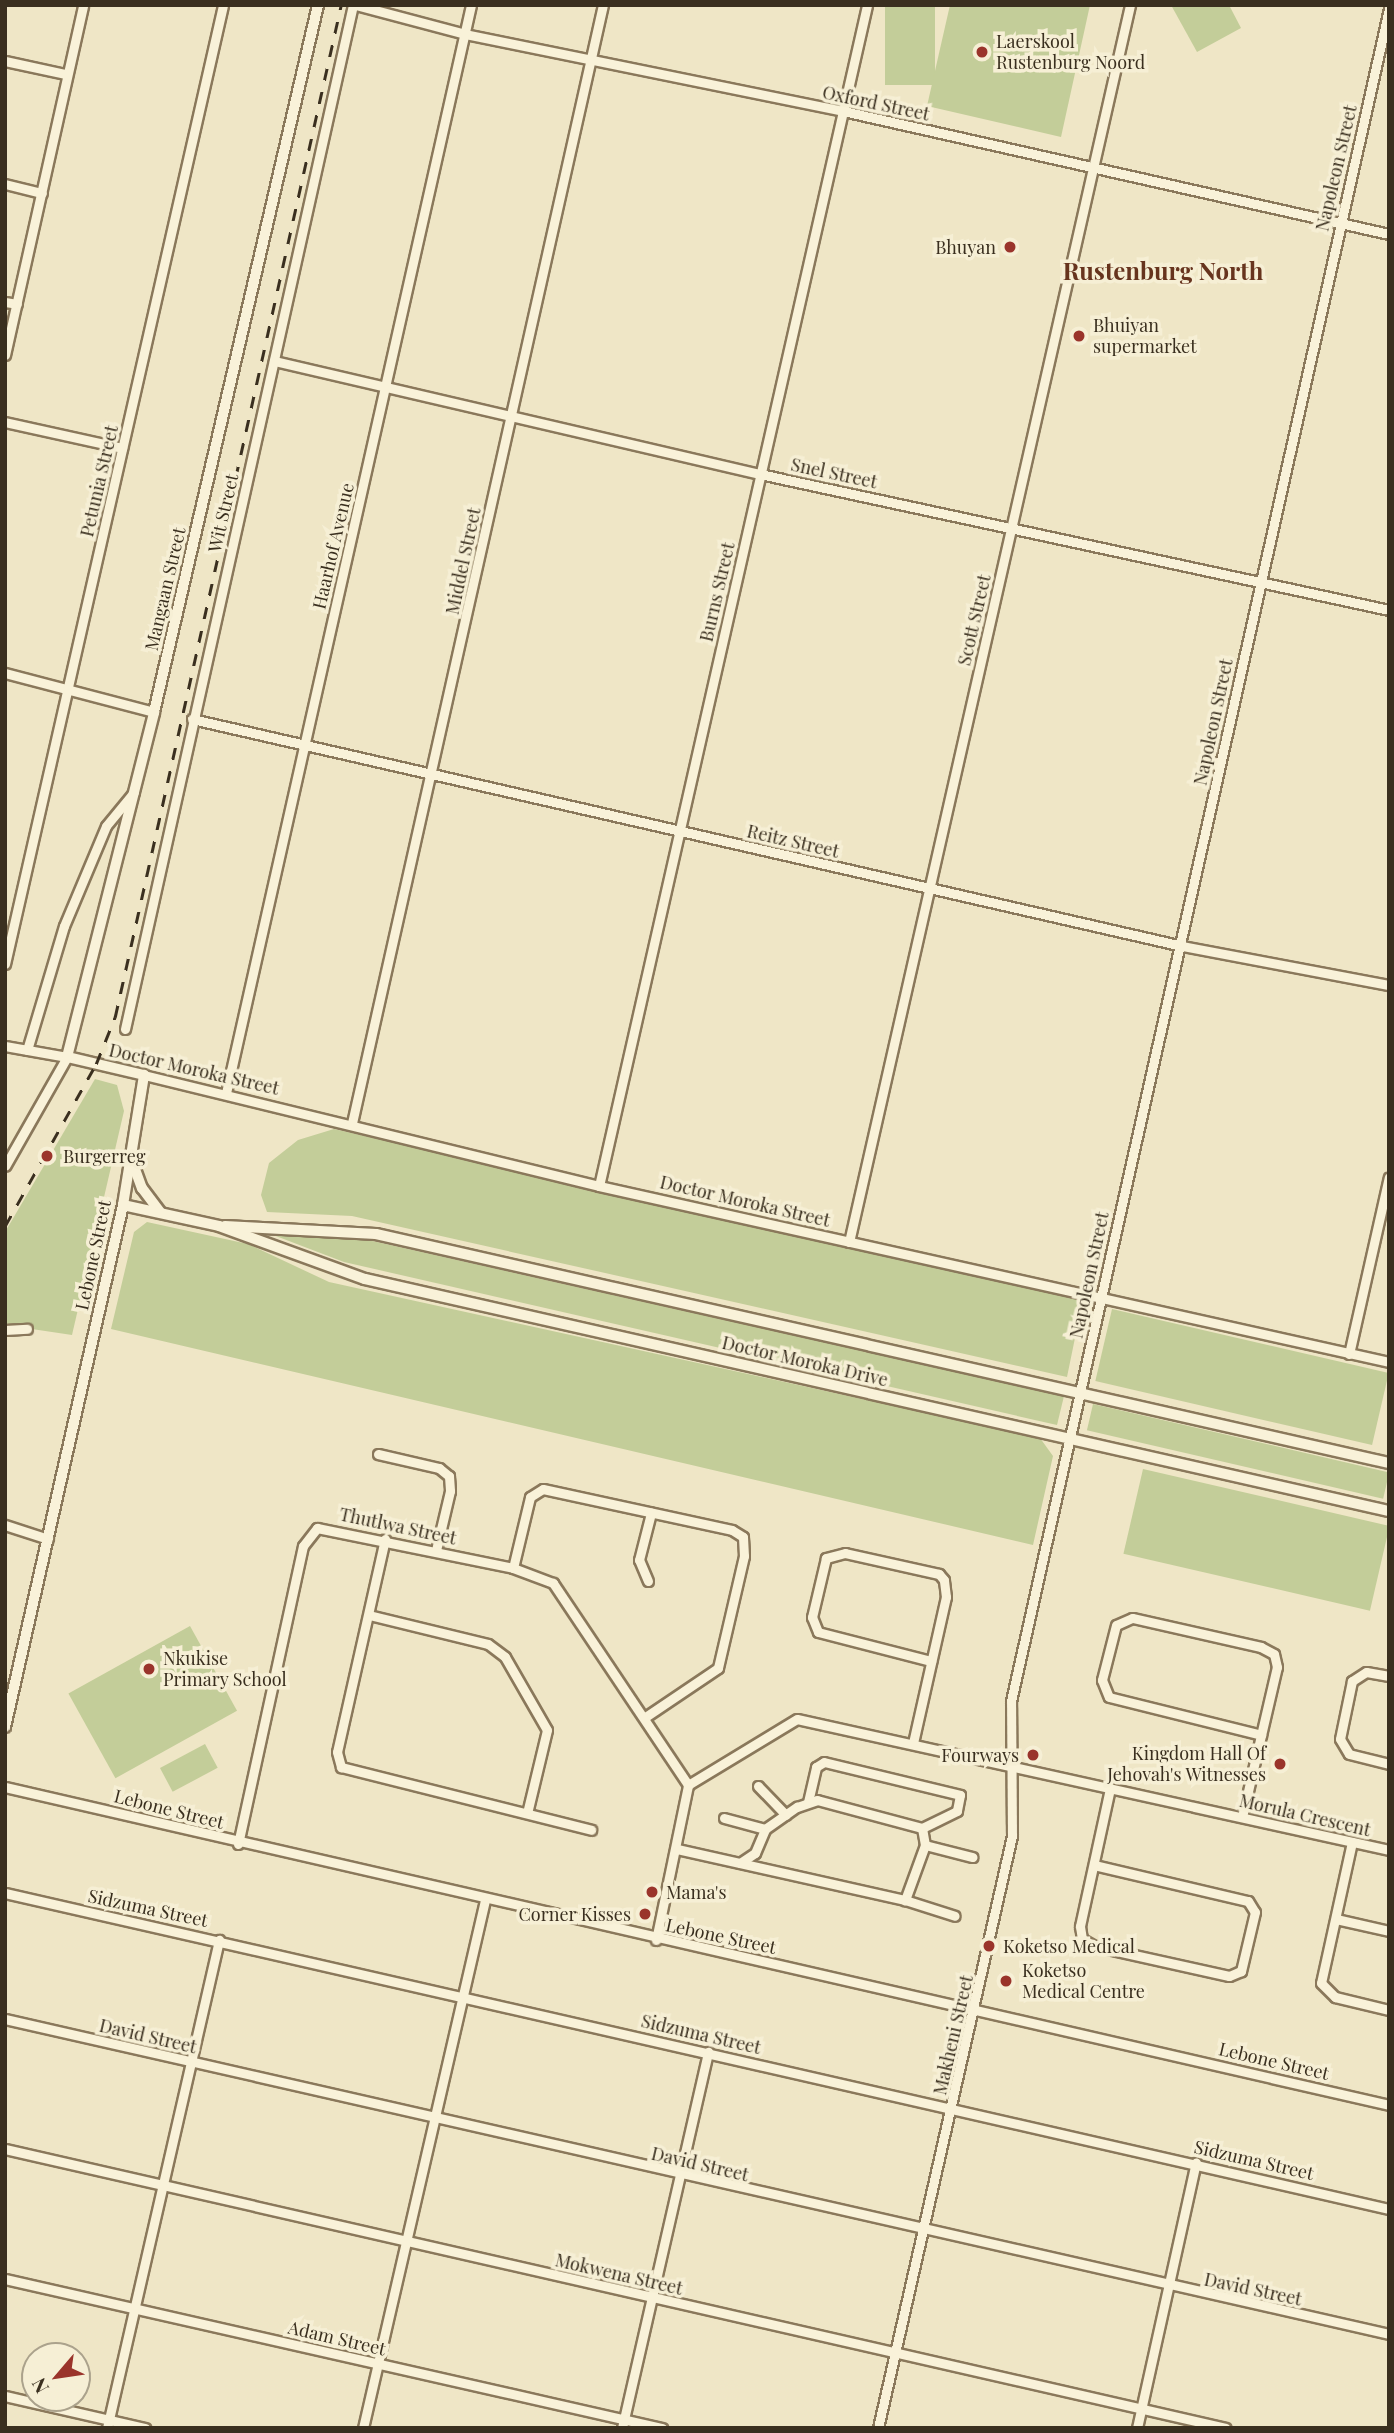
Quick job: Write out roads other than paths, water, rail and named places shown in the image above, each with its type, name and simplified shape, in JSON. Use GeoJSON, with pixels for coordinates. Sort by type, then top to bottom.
{"type":"FeatureCollection","features":[{"type":"Feature","properties":{"kind":"street"},"geometry":{"type":"LineString","coordinates":[[5,355],[65,74],[83,5]]}},
{"type":"Feature","properties":{"kind":"street","name":"Petunia Street"},"geometry":{"type":"LineString","coordinates":[[5,964],[223,5]]}},
{"type":"Feature","properties":{"kind":"street","name":"Mangaan Street"},"geometry":{"type":"LineString","coordinates":[[5,1166],[67,1057],[154,712],[318,5]]}},
{"type":"Feature","properties":{"kind":"street","name":"Oxford Street"},"geometry":{"type":"LineString","coordinates":[[355,5],[465,34],[843,111],[1389,234]]}},
{"type":"Feature","properties":{"kind":"street","name":"Wit Street"},"geometry":{"type":"LineString","coordinates":[[125,1028],[192,719],[355,5]]}},
{"type":"Feature","properties":{"kind":"street","name":"Haarhof Avenue"},"geometry":{"type":"LineString","coordinates":[[226,1093],[471,5]]}},
{"type":"Feature","properties":{"kind":"street","name":"Middel Street"},"geometry":{"type":"LineString","coordinates":[[352,1123],[603,5]]}},
{"type":"Feature","properties":{"kind":"street","name":"Burns Street"},"geometry":{"type":"LineString","coordinates":[[599,1186],[867,5]]}},
{"type":"Feature","properties":{"kind":"street","name":"Scott Street"},"geometry":{"type":"LineString","coordinates":[[849,1242],[1012,526],[1090,166],[1130,5]]}},
{"type":"Feature","properties":{"kind":"street","name":"Napoleon Street"},"geometry":{"type":"LineString","coordinates":[[1070,1441],[1098,1296],[1182,946],[1260,580],[1389,9]]}},
{"type":"Feature","properties":{"kind":"street"},"geometry":{"type":"LineString","coordinates":[[5,61],[65,74]]}},
{"type":"Feature","properties":{"kind":"street"},"geometry":{"type":"LineString","coordinates":[[5,184],[41,193]]}},
{"type":"Feature","properties":{"kind":"street"},"geometry":{"type":"LineString","coordinates":[[5,302],[17,304]]}},
{"type":"Feature","properties":{"kind":"street","name":"Snel Street"},"geometry":{"type":"LineString","coordinates":[[274,361],[760,474],[1012,526],[1389,610]]}},
{"type":"Feature","properties":{"kind":"street"},"geometry":{"type":"LineString","coordinates":[[5,422],[122,448]]}},
{"type":"Feature","properties":{"kind":"street"},"geometry":{"type":"LineString","coordinates":[[5,673],[68,687],[154,712]]}},
{"type":"Feature","properties":{"kind":"street","name":"Reitz Street"},"geometry":{"type":"LineString","coordinates":[[192,719],[1182,946],[1389,985]]}},
{"type":"Feature","properties":{"kind":"street"},"geometry":{"type":"LineString","coordinates":[[27,1050],[64,926],[106,826],[134,791]]}},
{"type":"Feature","properties":{"kind":"street"},"geometry":{"type":"LineString","coordinates":[[5,1046],[67,1057]]}},
{"type":"Feature","properties":{"kind":"street","name":"Doctor Moroka Street"},"geometry":{"type":"LineString","coordinates":[[67,1057],[352,1123],[599,1186],[1389,1362]]}},
{"type":"Feature","properties":{"kind":"street","name":"Lebone Street"},"geometry":{"type":"LineString","coordinates":[[5,1727],[123,1205],[144,1075]]}},
{"type":"Feature","properties":{"kind":"street"},"geometry":{"type":"LineString","coordinates":[[131,1158],[142,1188],[163,1215]]}},
{"type":"Feature","properties":{"kind":"street"},"geometry":{"type":"LineString","coordinates":[[1349,1354],[1389,1177]]}},
{"type":"Feature","properties":{"kind":"street","name":"Doctor Moroka Drive"},"geometry":{"type":"LineString","coordinates":[[123,1205],[219,1226],[376,1234],[1389,1463]]}},
{"type":"Feature","properties":{"kind":"street","name":"Doctor Moroka Drive"},"geometry":{"type":"LineString","coordinates":[[219,1226],[366,1279],[1070,1441],[1389,1511]]}},
{"type":"Feature","properties":{"kind":"street"},"geometry":{"type":"LineString","coordinates":[[5,1330],[27,1329]]}},
{"type":"Feature","properties":{"kind":"street","name":"Makheni Street"},"geometry":{"type":"LineString","coordinates":[[878,2428],[975,2011],[1012,1836],[1011,1701],[1070,1441]]}},
{"type":"Feature","properties":{"kind":"street"},"geometry":{"type":"LineString","coordinates":[[378,1454],[439,1468],[449,1476],[450,1491],[436,1550]]}},
{"type":"Feature","properties":{"kind":"street"},"geometry":{"type":"LineString","coordinates":[[513,1568],[530,1497],[538,1490],[738,1532],[745,1550],[718,1668],[644,1718]]}},
{"type":"Feature","properties":{"kind":"street"},"geometry":{"type":"LineString","coordinates":[[648,1581],[639,1560],[650,1513]]}},
{"type":"Feature","properties":{"kind":"street"},"geometry":{"type":"LineString","coordinates":[[5,1525],[48,1539]]}},
{"type":"Feature","properties":{"kind":"street","name":"Thutlwa Street"},"geometry":{"type":"LineString","coordinates":[[238,1844],[307,1536],[325,1527],[513,1568],[553,1583],[688,1785]]}},
{"type":"Feature","properties":{"kind":"street"},"geometry":{"type":"LineString","coordinates":[[385,1539],[337,1752],[341,1767],[591,1830]]}},
{"type":"Feature","properties":{"kind":"street"},"geometry":{"type":"LineString","coordinates":[[913,1743],[931,1661],[947,1588],[939,1574],[845,1553],[826,1558],[812,1617],[818,1632],[931,1661]]}},
{"type":"Feature","properties":{"kind":"street"},"geometry":{"type":"LineString","coordinates":[[369,1615],[488,1644],[506,1657],[547,1730],[527,1813]]}},
{"type":"Feature","properties":{"kind":"street"},"geometry":{"type":"LineString","coordinates":[[1242,1817],[1261,1735],[1276,1667],[1268,1650],[1132,1618],[1116,1625],[1102,1681],[1109,1697],[1261,1735]]}},
{"type":"Feature","properties":{"kind":"street"},"geometry":{"type":"LineString","coordinates":[[1389,1676],[1366,1672],[1352,1681],[1340,1739],[1349,1754],[1389,1764]]}},
{"type":"Feature","properties":{"kind":"street","name":"Morula Crescent"},"geometry":{"type":"LineString","coordinates":[[688,1785],[797,1719],[1389,1850]]}},
{"type":"Feature","properties":{"kind":"street"},"geometry":{"type":"LineString","coordinates":[[740,1863],[755,1853],[765,1829],[808,1802],[872,1813],[922,1828],[957,1811],[960,1795],[824,1762],[816,1767],[808,1802]]}},
{"type":"Feature","properties":{"kind":"street"},"geometry":{"type":"LineString","coordinates":[[656,1940],[677,1849],[688,1785]]}},
{"type":"Feature","properties":{"kind":"street"},"geometry":{"type":"LineString","coordinates":[[758,1786],[786,1815]]}},
{"type":"Feature","properties":{"kind":"street","name":"Lebone Street"},"geometry":{"type":"LineString","coordinates":[[5,1787],[238,1844],[1389,2105]]}},
{"type":"Feature","properties":{"kind":"street"},"geometry":{"type":"LineString","coordinates":[[1094,1866],[1248,1901],[1255,1912],[1241,1971],[1229,1976],[1088,1943],[1079,1933],[1110,1788]]}},
{"type":"Feature","properties":{"kind":"street"},"geometry":{"type":"LineString","coordinates":[[724,1818],[765,1829]]}},
{"type":"Feature","properties":{"kind":"street"},"geometry":{"type":"LineString","coordinates":[[905,1900],[925,1845],[922,1828]]}},
{"type":"Feature","properties":{"kind":"street"},"geometry":{"type":"LineString","coordinates":[[1352,1842],[1321,1976],[1323,1990],[1335,1997],[1389,2010]]}},
{"type":"Feature","properties":{"kind":"street"},"geometry":{"type":"LineString","coordinates":[[925,1845],[972,1857]]}},
{"type":"Feature","properties":{"kind":"street"},"geometry":{"type":"LineString","coordinates":[[677,1849],[905,1900],[955,1916]]}},
{"type":"Feature","properties":{"kind":"street","name":"Sidzuma Street"},"geometry":{"type":"LineString","coordinates":[[5,1892],[464,1995],[951,2111],[1196,2162],[1389,2209]]}},
{"type":"Feature","properties":{"kind":"street"},"geometry":{"type":"LineString","coordinates":[[363,2428],[485,1900]]}},
{"type":"Feature","properties":{"kind":"street"},"geometry":{"type":"LineString","coordinates":[[1336,1919],[1389,1931]]}},
{"type":"Feature","properties":{"kind":"street"},"geometry":{"type":"LineString","coordinates":[[108,2424],[219,1940]]}},
{"type":"Feature","properties":{"kind":"street","name":"David Street"},"geometry":{"type":"LineString","coordinates":[[5,2019],[680,2176],[1389,2334]]}},
{"type":"Feature","properties":{"kind":"street"},"geometry":{"type":"LineString","coordinates":[[623,2424],[708,2052]]}},
{"type":"Feature","properties":{"kind":"street","name":"Mokwena Street"},"geometry":{"type":"LineString","coordinates":[[5,2149],[406,2243],[1226,2428]]}},
{"type":"Feature","properties":{"kind":"street"},"geometry":{"type":"LineString","coordinates":[[1137,2428],[1196,2162]]}},
{"type":"Feature","properties":{"kind":"street","name":"Adam Street"},"geometry":{"type":"LineString","coordinates":[[5,2279],[378,2363],[623,2424],[662,2428]]}},
{"type":"Feature","properties":{"kind":"street"},"geometry":{"type":"LineString","coordinates":[[5,2396],[108,2424],[145,2428]]}},
{"type":"Feature","properties":{"kind":"railway"},"geometry":{"type":"LineString","coordinates":[[5,1226],[96,1064],[115,1017],[341,5]]}},
{"type":"Feature","properties":{"kind":"place","name":"Laerskool Rustenburg Noord"},"geometry":{"type":"Point","coordinates":[982,52]}},
{"type":"Feature","properties":{"kind":"place","name":"Bhuyan"},"geometry":{"type":"Point","coordinates":[1010,247]}},
{"type":"Feature","properties":{"kind":"place","name":"Bhuiyan supermarket"},"geometry":{"type":"Point","coordinates":[1079,336]}},
{"type":"Feature","properties":{"kind":"place","name":"Burgerreg"},"geometry":{"type":"Point","coordinates":[47,1156]}},
{"type":"Feature","properties":{"kind":"place","name":"Nkukise Primary School"},"geometry":{"type":"Point","coordinates":[149,1669]}},
{"type":"Feature","properties":{"kind":"place","name":"Fourways"},"geometry":{"type":"Point","coordinates":[1033,1755]}},
{"type":"Feature","properties":{"kind":"place","name":"Kingdom Hall Of Jehovah's Witnesses"},"geometry":{"type":"Point","coordinates":[1280,1764]}},
{"type":"Feature","properties":{"kind":"place","name":"Mama's"},"geometry":{"type":"Point","coordinates":[652,1892]}},
{"type":"Feature","properties":{"kind":"place","name":"Corner Kisses"},"geometry":{"type":"Point","coordinates":[645,1914]}},
{"type":"Feature","properties":{"kind":"place","name":"Koketso Medical"},"geometry":{"type":"Point","coordinates":[989,1946]}},
{"type":"Feature","properties":{"kind":"place","name":"Koketso Medical Centre"},"geometry":{"type":"Point","coordinates":[1006,1981]}},
{"type":"Feature","properties":{"kind":"district","name":"Rustenburg North"},"geometry":{"type":"Point","coordinates":[1163,271]}}]}
